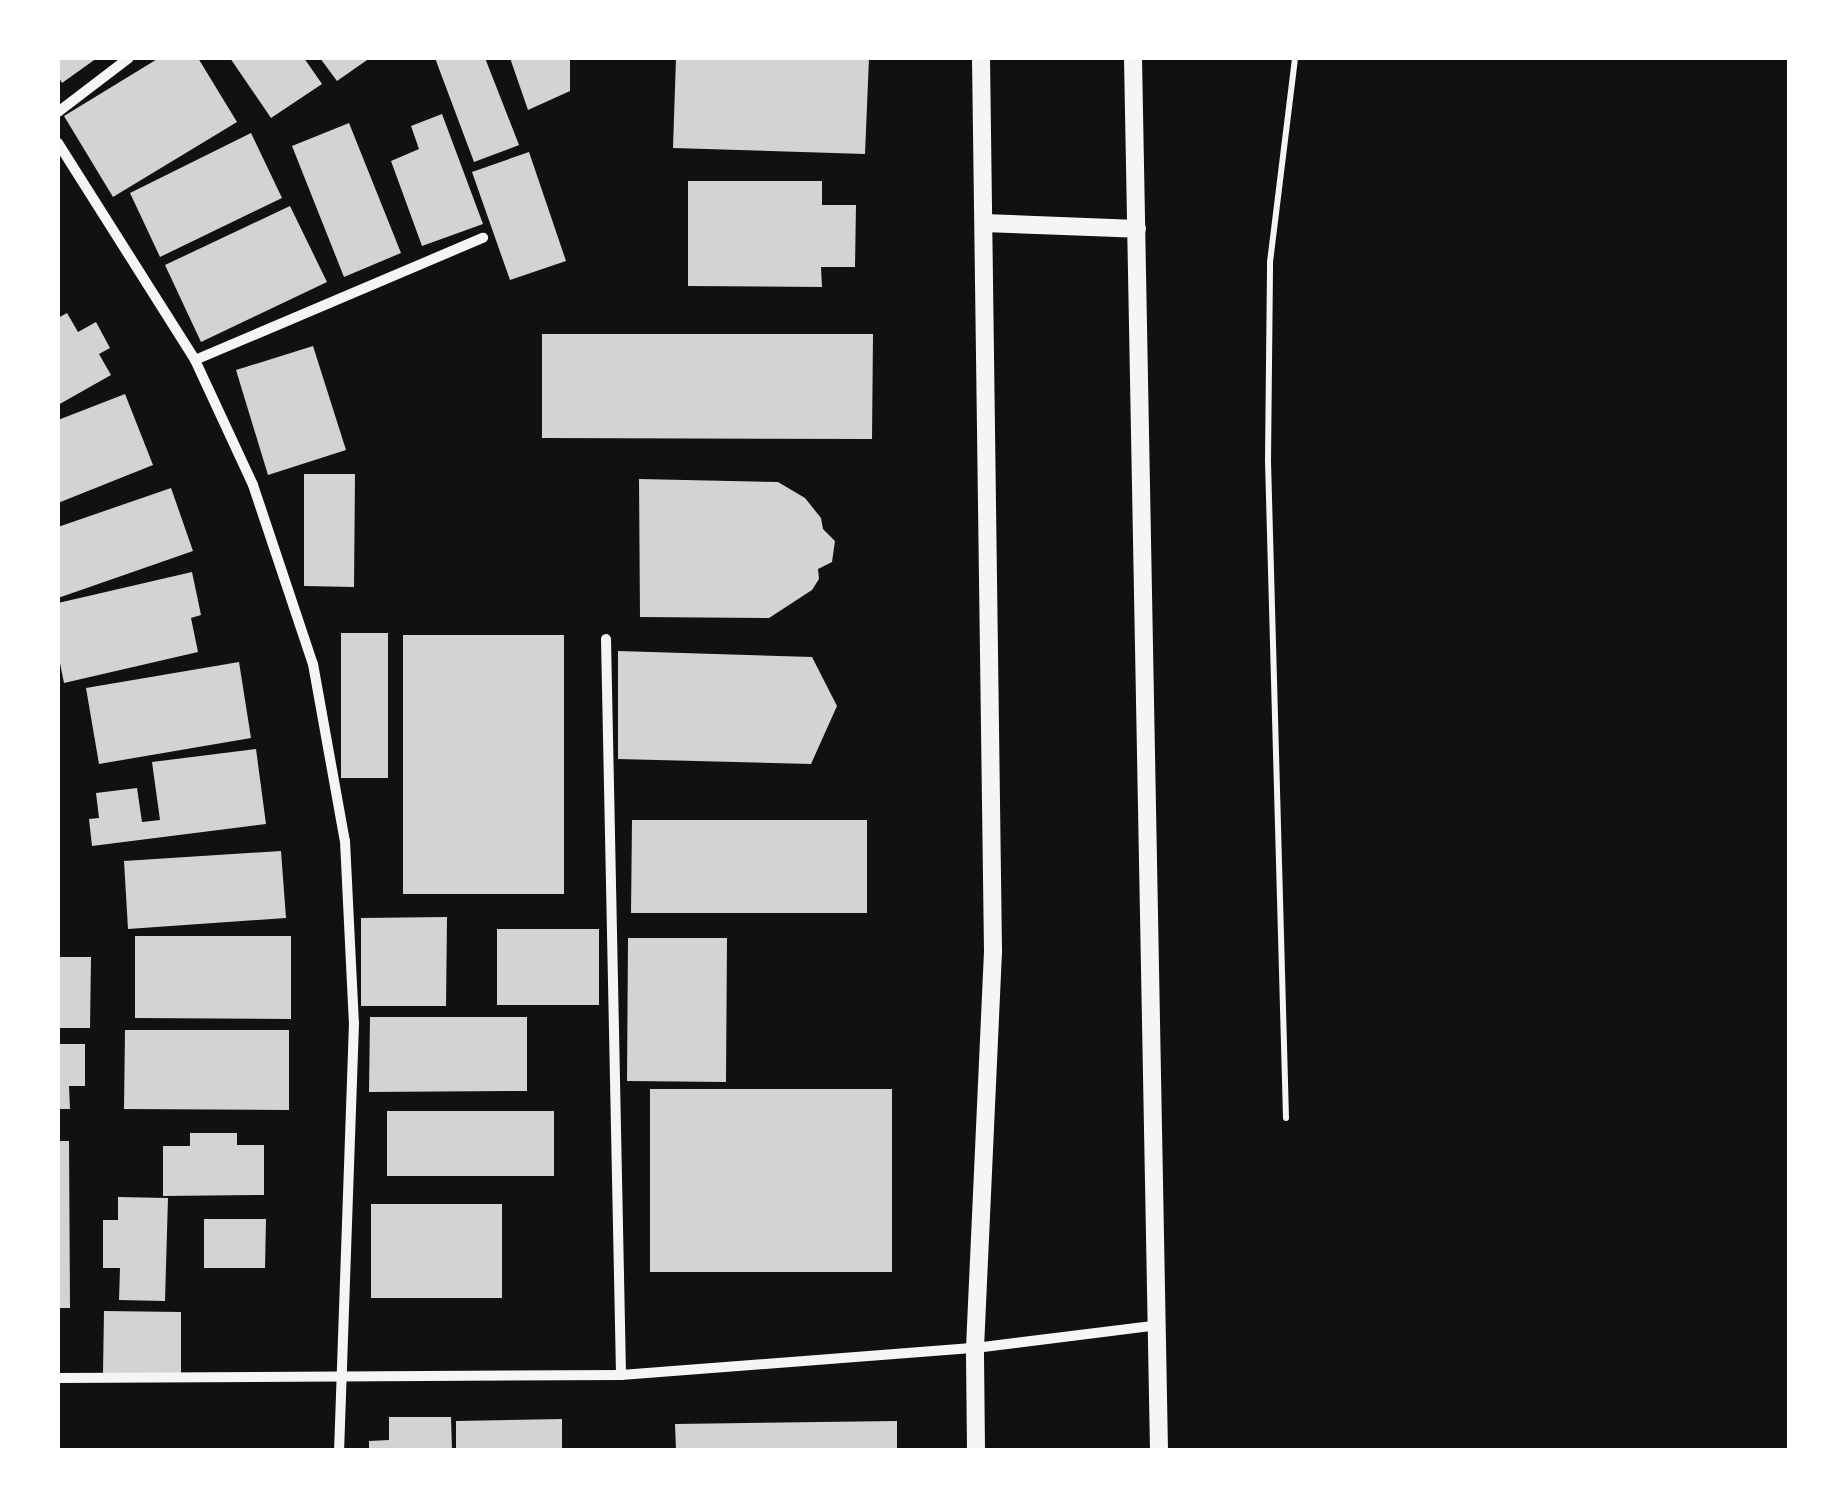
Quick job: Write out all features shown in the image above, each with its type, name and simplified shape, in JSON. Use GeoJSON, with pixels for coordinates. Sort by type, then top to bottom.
{"type":"FeatureCollection","features":[{"type":"Feature","properties":{"kind":"street"},"geometry":{"type":"LineString","coordinates":[[58,112],[128,58]]}},
{"type":"Feature","properties":{"kind":"street"},"geometry":{"type":"LineString","coordinates":[[976,1450],[976,1348],[993,951],[982,58]]}},
{"type":"Feature","properties":{"kind":"street"},"geometry":{"type":"LineString","coordinates":[[1134,58],[1159,1450]]}},
{"type":"Feature","properties":{"kind":"street"},"geometry":{"type":"LineString","coordinates":[[58,143],[196,360],[254,485],[313,664],[345,841],[354,1023],[338,1374],[339,1450]]}},
{"type":"Feature","properties":{"kind":"street"},"geometry":{"type":"LineString","coordinates":[[984,223],[1137,229]]}},
{"type":"Feature","properties":{"kind":"street"},"geometry":{"type":"LineString","coordinates":[[196,360],[483,238]]}},
{"type":"Feature","properties":{"kind":"street"},"geometry":{"type":"LineString","coordinates":[[606,640],[621,1376]]}},
{"type":"Feature","properties":{"kind":"street"},"geometry":{"type":"LineString","coordinates":[[58,1378],[338,1374],[621,1376],[976,1348],[1159,1325]]}},
{"type":"Feature","properties":{"kind":"path"},"geometry":{"type":"LineString","coordinates":[[1286,1118],[1268,460],[1270,262],[1295,58]]}},
{"type":"Feature","properties":{"kind":"building"},"geometry":{"type":"Polygon","coordinates":[[[58,58],[97,58],[62,83],[58,58]]]}},
{"type":"Feature","properties":{"kind":"building"},"geometry":{"type":"Polygon","coordinates":[[[159,58],[198,58],[237,122],[113,197],[64,116],[159,58]]]}},
{"type":"Feature","properties":{"kind":"building"},"geometry":{"type":"Polygon","coordinates":[[[230,58],[304,58],[322,84],[271,118],[230,58]]]}},
{"type":"Feature","properties":{"kind":"building"},"geometry":{"type":"Polygon","coordinates":[[[320,58],[370,58],[337,81],[320,58]]]}},
{"type":"Feature","properties":{"kind":"building"},"geometry":{"type":"Polygon","coordinates":[[[435,58],[485,58],[519,145],[474,162],[435,58]]]}},
{"type":"Feature","properties":{"kind":"building"},"geometry":{"type":"Polygon","coordinates":[[[510,58],[570,58],[570,91],[528,110],[510,58]]]}},
{"type":"Feature","properties":{"kind":"building"},"geometry":{"type":"Polygon","coordinates":[[[676,58],[869,58],[865,154],[673,148],[676,58]]]}},
{"type":"Feature","properties":{"kind":"building"},"geometry":{"type":"Polygon","coordinates":[[[442,114],[483,224],[422,246],[391,161],[419,149],[411,126],[442,114]]]}},
{"type":"Feature","properties":{"kind":"building"},"geometry":{"type":"Polygon","coordinates":[[[349,123],[401,253],[344,277],[292,146],[349,123]]]}},
{"type":"Feature","properties":{"kind":"building"},"geometry":{"type":"Polygon","coordinates":[[[251,133],[282,198],[160,257],[130,193],[251,133]]]}},
{"type":"Feature","properties":{"kind":"building"},"geometry":{"type":"Polygon","coordinates":[[[529,152],[566,261],[510,280],[472,172],[529,152]]]}},
{"type":"Feature","properties":{"kind":"building"},"geometry":{"type":"Polygon","coordinates":[[[688,181],[822,181],[822,205],[856,205],[855,267],[821,267],[822,287],[688,286],[688,181]]]}},
{"type":"Feature","properties":{"kind":"building"},"geometry":{"type":"Polygon","coordinates":[[[290,206],[327,282],[201,342],[165,265],[290,206]]]}},
{"type":"Feature","properties":{"kind":"building"},"geometry":{"type":"Polygon","coordinates":[[[67,313],[78,332],[96,322],[110,348],[99,354],[111,375],[58,405],[58,318],[67,313]]]}},
{"type":"Feature","properties":{"kind":"building"},"geometry":{"type":"Polygon","coordinates":[[[542,334],[873,334],[872,439],[542,438],[542,334]]]}},
{"type":"Feature","properties":{"kind":"building"},"geometry":{"type":"Polygon","coordinates":[[[313,346],[346,450],[268,475],[236,370],[313,346]]]}},
{"type":"Feature","properties":{"kind":"building"},"geometry":{"type":"Polygon","coordinates":[[[125,394],[153,465],[58,503],[58,420],[125,394]]]}},
{"type":"Feature","properties":{"kind":"building"},"geometry":{"type":"Polygon","coordinates":[[[304,474],[355,474],[354,587],[304,586],[304,474]]]}},
{"type":"Feature","properties":{"kind":"building"},"geometry":{"type":"Polygon","coordinates":[[[639,479],[778,482],[805,498],[821,518],[823,529],[835,541],[832,562],[818,569],[819,579],[812,590],[769,618],[640,617],[639,479]]]}},
{"type":"Feature","properties":{"kind":"building"},"geometry":{"type":"Polygon","coordinates":[[[171,488],[193,551],[58,598],[58,527],[171,488]]]}},
{"type":"Feature","properties":{"kind":"building"},"geometry":{"type":"Polygon","coordinates":[[[192,572],[201,615],[191,618],[198,652],[64,683],[58,653],[58,603],[192,572]]]}},
{"type":"Feature","properties":{"kind":"building"},"geometry":{"type":"Polygon","coordinates":[[[341,633],[388,633],[388,778],[341,778],[341,633]]]}},
{"type":"Feature","properties":{"kind":"building"},"geometry":{"type":"Polygon","coordinates":[[[403,635],[564,635],[564,894],[403,894],[403,635]]]}},
{"type":"Feature","properties":{"kind":"building"},"geometry":{"type":"Polygon","coordinates":[[[618,651],[812,657],[837,706],[811,764],[618,759],[618,651]]]}},
{"type":"Feature","properties":{"kind":"building"},"geometry":{"type":"Polygon","coordinates":[[[239,662],[251,738],[99,764],[86,688],[239,662]]]}},
{"type":"Feature","properties":{"kind":"building"},"geometry":{"type":"Polygon","coordinates":[[[256,749],[266,824],[92,846],[89,819],[99,818],[96,793],[137,788],[142,822],[160,820],[152,762],[256,749]]]}},
{"type":"Feature","properties":{"kind":"building"},"geometry":{"type":"Polygon","coordinates":[[[632,820],[867,820],[867,913],[631,913],[632,820]]]}},
{"type":"Feature","properties":{"kind":"building"},"geometry":{"type":"Polygon","coordinates":[[[281,851],[286,918],[128,929],[124,861],[281,851]]]}},
{"type":"Feature","properties":{"kind":"building"},"geometry":{"type":"Polygon","coordinates":[[[447,917],[446,1006],[361,1006],[361,918],[447,917]]]}},
{"type":"Feature","properties":{"kind":"building"},"geometry":{"type":"Polygon","coordinates":[[[497,929],[599,929],[599,1005],[497,1005],[497,929]]]}},
{"type":"Feature","properties":{"kind":"building"},"geometry":{"type":"Polygon","coordinates":[[[135,936],[291,936],[291,1019],[135,1018],[135,936]]]}},
{"type":"Feature","properties":{"kind":"building"},"geometry":{"type":"Polygon","coordinates":[[[628,938],[727,938],[726,1082],[627,1081],[628,938]]]}},
{"type":"Feature","properties":{"kind":"building"},"geometry":{"type":"Polygon","coordinates":[[[58,957],[91,957],[90,1028],[58,1028],[58,957]]]}},
{"type":"Feature","properties":{"kind":"building"},"geometry":{"type":"Polygon","coordinates":[[[370,1017],[527,1017],[527,1091],[369,1092],[370,1017]]]}},
{"type":"Feature","properties":{"kind":"building"},"geometry":{"type":"Polygon","coordinates":[[[125,1030],[289,1030],[289,1110],[124,1109],[125,1030]]]}},
{"type":"Feature","properties":{"kind":"building"},"geometry":{"type":"Polygon","coordinates":[[[58,1044],[85,1044],[85,1086],[69,1086],[70,1109],[58,1109],[58,1044]]]}},
{"type":"Feature","properties":{"kind":"building"},"geometry":{"type":"Polygon","coordinates":[[[650,1089],[892,1089],[892,1272],[650,1272],[650,1089]]]}},
{"type":"Feature","properties":{"kind":"building"},"geometry":{"type":"Polygon","coordinates":[[[387,1111],[554,1111],[554,1176],[387,1176],[387,1111]]]}},
{"type":"Feature","properties":{"kind":"building"},"geometry":{"type":"Polygon","coordinates":[[[190,1133],[237,1133],[237,1145],[264,1145],[264,1195],[163,1196],[163,1146],[190,1146],[190,1133]]]}},
{"type":"Feature","properties":{"kind":"building"},"geometry":{"type":"Polygon","coordinates":[[[58,1141],[69,1141],[70,1308],[58,1308],[58,1141]]]}},
{"type":"Feature","properties":{"kind":"building"},"geometry":{"type":"Polygon","coordinates":[[[118,1197],[168,1198],[165,1301],[119,1300],[120,1268],[103,1268],[103,1220],[118,1220],[118,1197]]]}},
{"type":"Feature","properties":{"kind":"building"},"geometry":{"type":"Polygon","coordinates":[[[371,1204],[502,1204],[502,1298],[371,1298],[371,1204]]]}},
{"type":"Feature","properties":{"kind":"building"},"geometry":{"type":"Polygon","coordinates":[[[204,1219],[266,1219],[265,1268],[204,1268],[204,1219]]]}},
{"type":"Feature","properties":{"kind":"building"},"geometry":{"type":"Polygon","coordinates":[[[104,1311],[181,1312],[181,1374],[103,1373],[104,1311]]]}},
{"type":"Feature","properties":{"kind":"building"},"geometry":{"type":"Polygon","coordinates":[[[389,1417],[451,1417],[452,1450],[369,1450],[369,1441],[389,1440],[389,1417]]]}},
{"type":"Feature","properties":{"kind":"building"},"geometry":{"type":"Polygon","coordinates":[[[562,1419],[562,1450],[456,1450],[456,1421],[562,1419]]]}},
{"type":"Feature","properties":{"kind":"building"},"geometry":{"type":"Polygon","coordinates":[[[897,1421],[897,1450],[676,1450],[675,1424],[897,1421]]]}}]}
